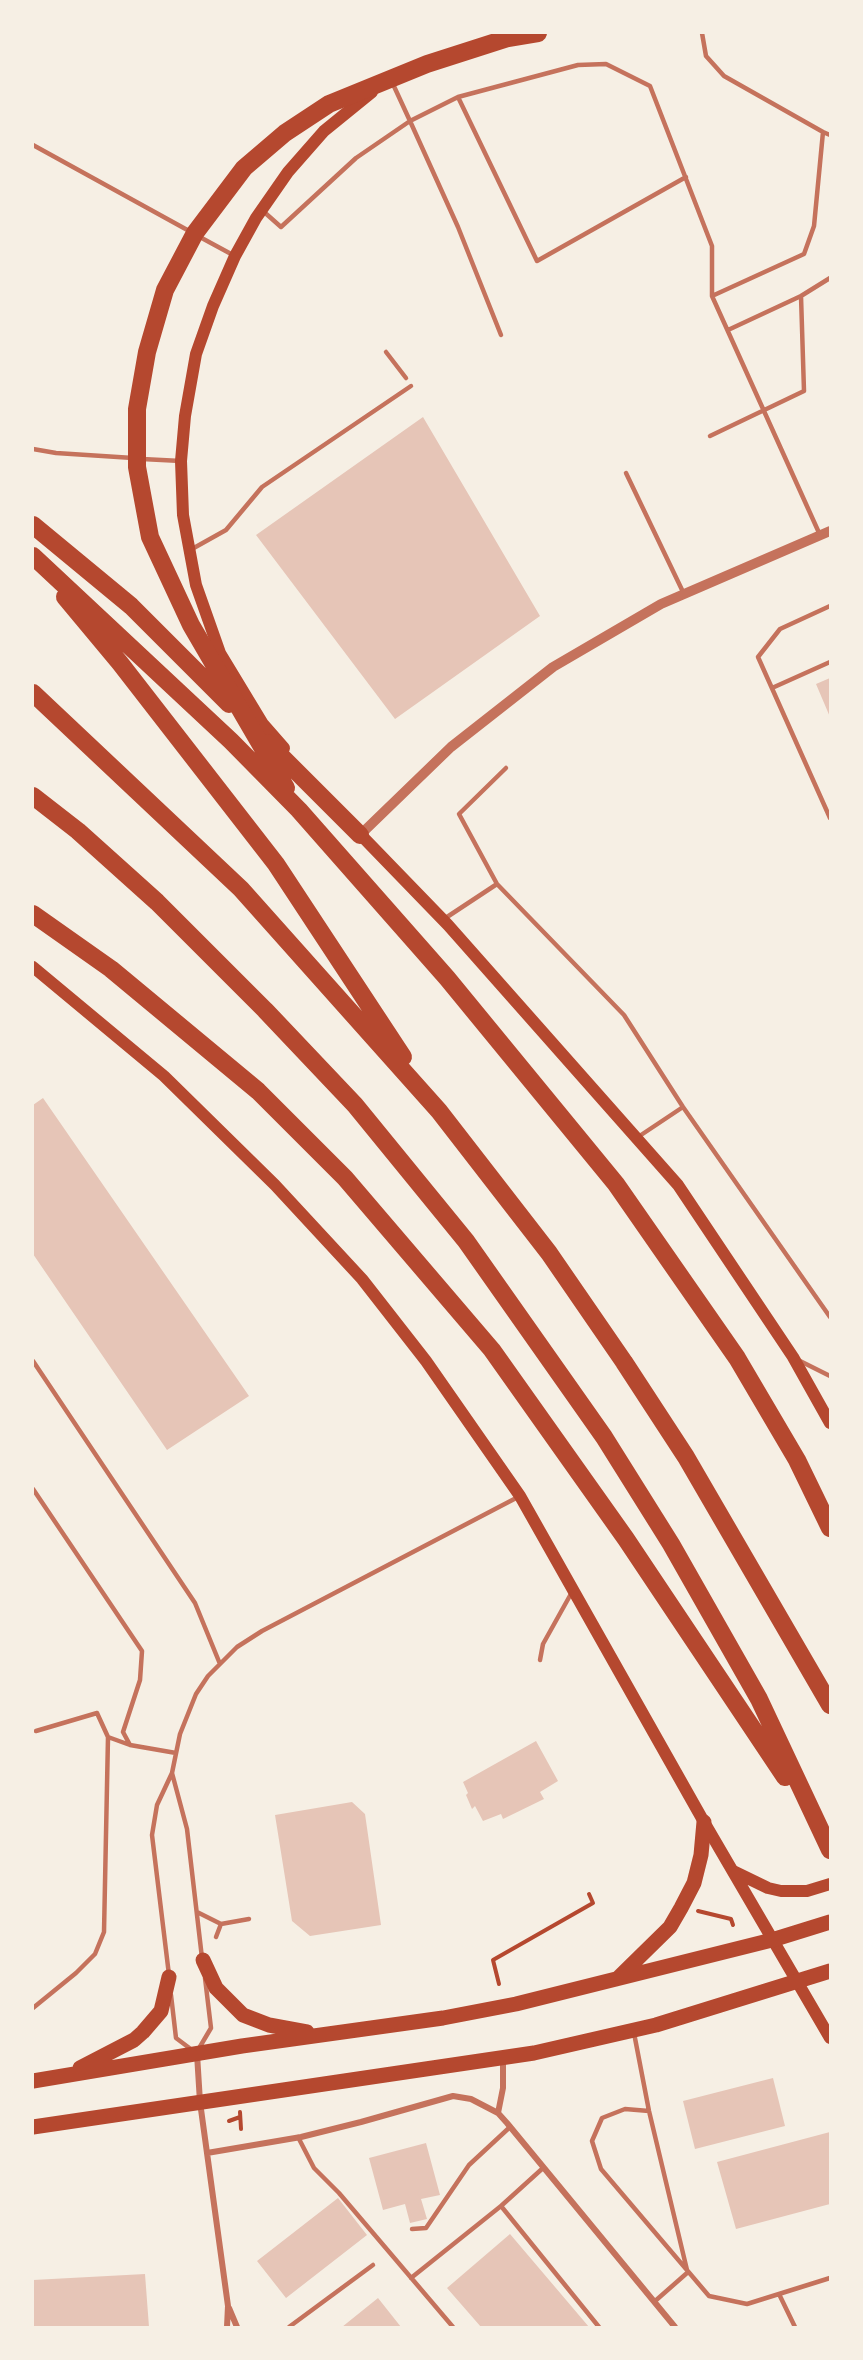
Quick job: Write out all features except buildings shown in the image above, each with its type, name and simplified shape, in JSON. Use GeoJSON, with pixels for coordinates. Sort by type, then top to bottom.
{"type":"FeatureCollection","features":[{"type":"Feature","properties":{"kind":"highway"},"geometry":{"type":"LineString","coordinates":[[299,810],[191,625],[150,537],[137,467],[137,409],[147,351],[165,290],[202,224],[244,168],[285,133],[328,104],[427,64],[508,38],[538,33]]}},
{"type":"Feature","properties":{"kind":"highway"},"geometry":{"type":"LineString","coordinates":[[33,525],[131,606],[360,835]]}},
{"type":"Feature","properties":{"kind":"highway"},"geometry":{"type":"LineString","coordinates":[[33,556],[231,741],[299,810],[447,978],[616,1184],[737,1358],[797,1460],[830,1528]]}},
{"type":"Feature","properties":{"kind":"highway"},"geometry":{"type":"LineString","coordinates":[[33,563],[51,580],[120,663],[276,864],[439,1111]]}},
{"type":"Feature","properties":{"kind":"highway"},"geometry":{"type":"LineString","coordinates":[[33,693],[242,889],[439,1111],[549,1253],[686,1457],[830,1705]]}},
{"type":"Feature","properties":{"kind":"highway"},"geometry":{"type":"LineString","coordinates":[[33,796],[78,831],[157,902],[265,1010],[355,1105],[466,1241],[604,1437],[671,1544],[759,1700],[830,1850]]}},
{"type":"Feature","properties":{"kind":"highway"},"geometry":{"type":"LineString","coordinates":[[33,914],[111,969],[258,1091],[361,1196],[492,1350],[626,1539],[816,1824]]}},
{"type":"Feature","properties":{"kind":"main road"},"geometry":{"type":"LineString","coordinates":[[510,33],[483,38],[412,65],[363,99],[324,131],[288,172],[235,256],[213,306],[196,354],[185,416],[181,461],[183,515],[196,585],[220,653],[263,724],[360,835],[443,920],[678,1185],[792,1357],[830,1423]]}},
{"type":"Feature","properties":{"kind":"main road"},"geometry":{"type":"LineString","coordinates":[[33,967],[164,1076],[275,1185],[362,1279],[426,1362],[520,1496],[704,1822],[830,2038]]}},
{"type":"Feature","properties":{"kind":"main road"},"geometry":{"type":"LineString","coordinates":[[618,1979],[670,1926],[681,1908],[694,1883],[701,1855],[704,1822]]}},
{"type":"Feature","properties":{"kind":"main road"},"geometry":{"type":"LineString","coordinates":[[733,1871],[768,1888],[790,1892],[807,1891],[830,1884]]}},
{"type":"Feature","properties":{"kind":"main road"},"geometry":{"type":"LineString","coordinates":[[33,2080],[322,2034],[461,2015],[618,1979],[772,1940],[830,1922]]}},
{"type":"Feature","properties":{"kind":"main road"},"geometry":{"type":"LineString","coordinates":[[203,1960],[216,1988],[243,2015],[269,2025],[322,2034]]}},
{"type":"Feature","properties":{"kind":"main road"},"geometry":{"type":"LineString","coordinates":[[33,2127],[534,2053],[633,2030],[830,1971]]}},
{"type":"Feature","properties":{"kind":"main road"},"geometry":{"type":"LineString","coordinates":[[68,2075],[134,2040],[143,2032],[161,2011],[169,1977]]}},
{"type":"Feature","properties":{"kind":"street"},"geometry":{"type":"LineString","coordinates":[[360,835],[451,747],[553,667],[661,604],[825,533]]}},
{"type":"Feature","properties":{"kind":"street"},"geometry":{"type":"LineString","coordinates":[[197,2053],[200,2102],[228,2306],[227,2327]]}},
{"type":"Feature","properties":{"kind":"street"},"geometry":{"type":"LineString","coordinates":[[498,2113],[503,2088],[503,2058]]}},
{"type":"Feature","properties":{"kind":"street"},"geometry":{"type":"LineString","coordinates":[[207,2153],[298,2137],[453,2096],[471,2099],[498,2113],[675,2327]]}},
{"type":"Feature","properties":{"kind":"street"},"geometry":{"type":"LineString","coordinates":[[228,2306],[237,2327]]}},
{"type":"Feature","properties":{"kind":"lane"},"geometry":{"type":"LineString","coordinates":[[702,33],[706,56],[724,75],[830,135]]}},
{"type":"Feature","properties":{"kind":"lane"},"geometry":{"type":"LineString","coordinates":[[262,210],[281,227],[356,158],[410,121],[458,97],[578,65],[606,64],[650,86],[712,246],[712,296],[764,410],[825,533]]}},
{"type":"Feature","properties":{"kind":"lane"},"geometry":{"type":"LineString","coordinates":[[391,80],[458,227],[501,335]]}},
{"type":"Feature","properties":{"kind":"lane"},"geometry":{"type":"LineString","coordinates":[[458,97],[537,261],[686,177]]}},
{"type":"Feature","properties":{"kind":"lane"},"geometry":{"type":"LineString","coordinates":[[712,296],[804,254],[814,226],[823,132]]}},
{"type":"Feature","properties":{"kind":"lane"},"geometry":{"type":"LineString","coordinates":[[33,145],[235,256]]}},
{"type":"Feature","properties":{"kind":"lane"},"geometry":{"type":"LineString","coordinates":[[728,330],[801,296],[830,278]]}},
{"type":"Feature","properties":{"kind":"lane"},"geometry":{"type":"LineString","coordinates":[[710,436],[804,391],[801,296]]}},
{"type":"Feature","properties":{"kind":"lane"},"geometry":{"type":"LineString","coordinates":[[386,352],[406,378]]}},
{"type":"Feature","properties":{"kind":"lane"},"geometry":{"type":"LineString","coordinates":[[190,550],[226,530],[262,487],[411,386]]}},
{"type":"Feature","properties":{"kind":"lane"},"geometry":{"type":"LineString","coordinates":[[33,449],[56,453],[181,461]]}},
{"type":"Feature","properties":{"kind":"lane"},"geometry":{"type":"LineString","coordinates":[[626,473],[684,594]]}},
{"type":"Feature","properties":{"kind":"lane"},"geometry":{"type":"LineString","coordinates":[[830,606],[780,629],[758,657],[830,818]]}},
{"type":"Feature","properties":{"kind":"lane"},"geometry":{"type":"LineString","coordinates":[[772,688],[830,662]]}},
{"type":"Feature","properties":{"kind":"lane"},"geometry":{"type":"LineString","coordinates":[[506,768],[459,814],[497,884],[624,1015],[683,1107],[830,1317]]}},
{"type":"Feature","properties":{"kind":"lane"},"geometry":{"type":"LineString","coordinates":[[443,920],[497,884]]}},
{"type":"Feature","properties":{"kind":"lane"},"geometry":{"type":"LineString","coordinates":[[637,1138],[683,1107]]}},
{"type":"Feature","properties":{"kind":"lane"},"geometry":{"type":"LineString","coordinates":[[792,1357],[830,1376]]}},
{"type":"Feature","properties":{"kind":"lane"},"geometry":{"type":"LineString","coordinates":[[33,1361],[195,1603],[220,1664]]}},
{"type":"Feature","properties":{"kind":"lane"},"geometry":{"type":"LineString","coordinates":[[33,1489],[142,1651],[140,1680],[123,1732],[130,1745]]}},
{"type":"Feature","properties":{"kind":"lane"},"geometry":{"type":"LineString","coordinates":[[172,1773],[187,1829],[211,2028],[197,2053],[176,2038],[152,1835],[158,1805],[172,1773],[180,1734],[196,1694],[237,1647],[262,1630],[520,1496]]}},
{"type":"Feature","properties":{"kind":"lane"},"geometry":{"type":"LineString","coordinates":[[540,1660],[543,1644],[573,1590]]}},
{"type":"Feature","properties":{"kind":"lane"},"geometry":{"type":"LineString","coordinates":[[33,2008],[76,1973],[95,1954],[104,1932],[108,1737],[97,1713],[36,1731]]}},
{"type":"Feature","properties":{"kind":"lane"},"geometry":{"type":"LineString","coordinates":[[108,1737],[130,1745],[176,1753]]}},
{"type":"Feature","properties":{"kind":"lane"},"geometry":{"type":"LineString","coordinates":[[197,1912],[221,1924],[249,1919]]}},
{"type":"Feature","properties":{"kind":"lane"},"geometry":{"type":"LineString","coordinates":[[216,1937],[221,1924]]}},
{"type":"Feature","properties":{"kind":"lane"},"geometry":{"type":"LineString","coordinates":[[633,2030],[649,2111],[687,2273]]}},
{"type":"Feature","properties":{"kind":"lane"},"geometry":{"type":"LineString","coordinates":[[649,2111],[625,2109],[602,2118],[592,2141],[601,2169],[687,2273],[709,2296],[747,2304],[830,2278]]}},
{"type":"Feature","properties":{"kind":"lane"},"geometry":{"type":"LineString","coordinates":[[412,2229],[426,2228],[469,2165],[510,2127]]}},
{"type":"Feature","properties":{"kind":"lane"},"geometry":{"type":"LineString","coordinates":[[298,2137],[314,2168],[339,2193],[453,2327]]}},
{"type":"Feature","properties":{"kind":"lane"},"geometry":{"type":"LineString","coordinates":[[411,2278],[501,2206],[543,2168]]}},
{"type":"Feature","properties":{"kind":"lane"},"geometry":{"type":"LineString","coordinates":[[501,2206],[599,2327]]}},
{"type":"Feature","properties":{"kind":"lane"},"geometry":{"type":"LineString","coordinates":[[289,2327],[373,2265]]}},
{"type":"Feature","properties":{"kind":"lane"},"geometry":{"type":"LineString","coordinates":[[654,2302],[687,2273]]}},
{"type":"Feature","properties":{"kind":"lane"},"geometry":{"type":"LineString","coordinates":[[779,2294],[795,2327]]}},
{"type":"Feature","properties":{"kind":"path"},"geometry":{"type":"LineString","coordinates":[[499,1984],[493,1960],[593,1903],[589,1894]]}},
{"type":"Feature","properties":{"kind":"path"},"geometry":{"type":"LineString","coordinates":[[691,1909],[733,1917],[733,1925]]}},
{"type":"Feature","properties":{"kind":"path"},"geometry":{"type":"LineString","coordinates":[[240,2112],[241,2129]]}},
{"type":"Feature","properties":{"kind":"path"},"geometry":{"type":"LineString","coordinates":[[229,2121],[240,2118]]}}]}
